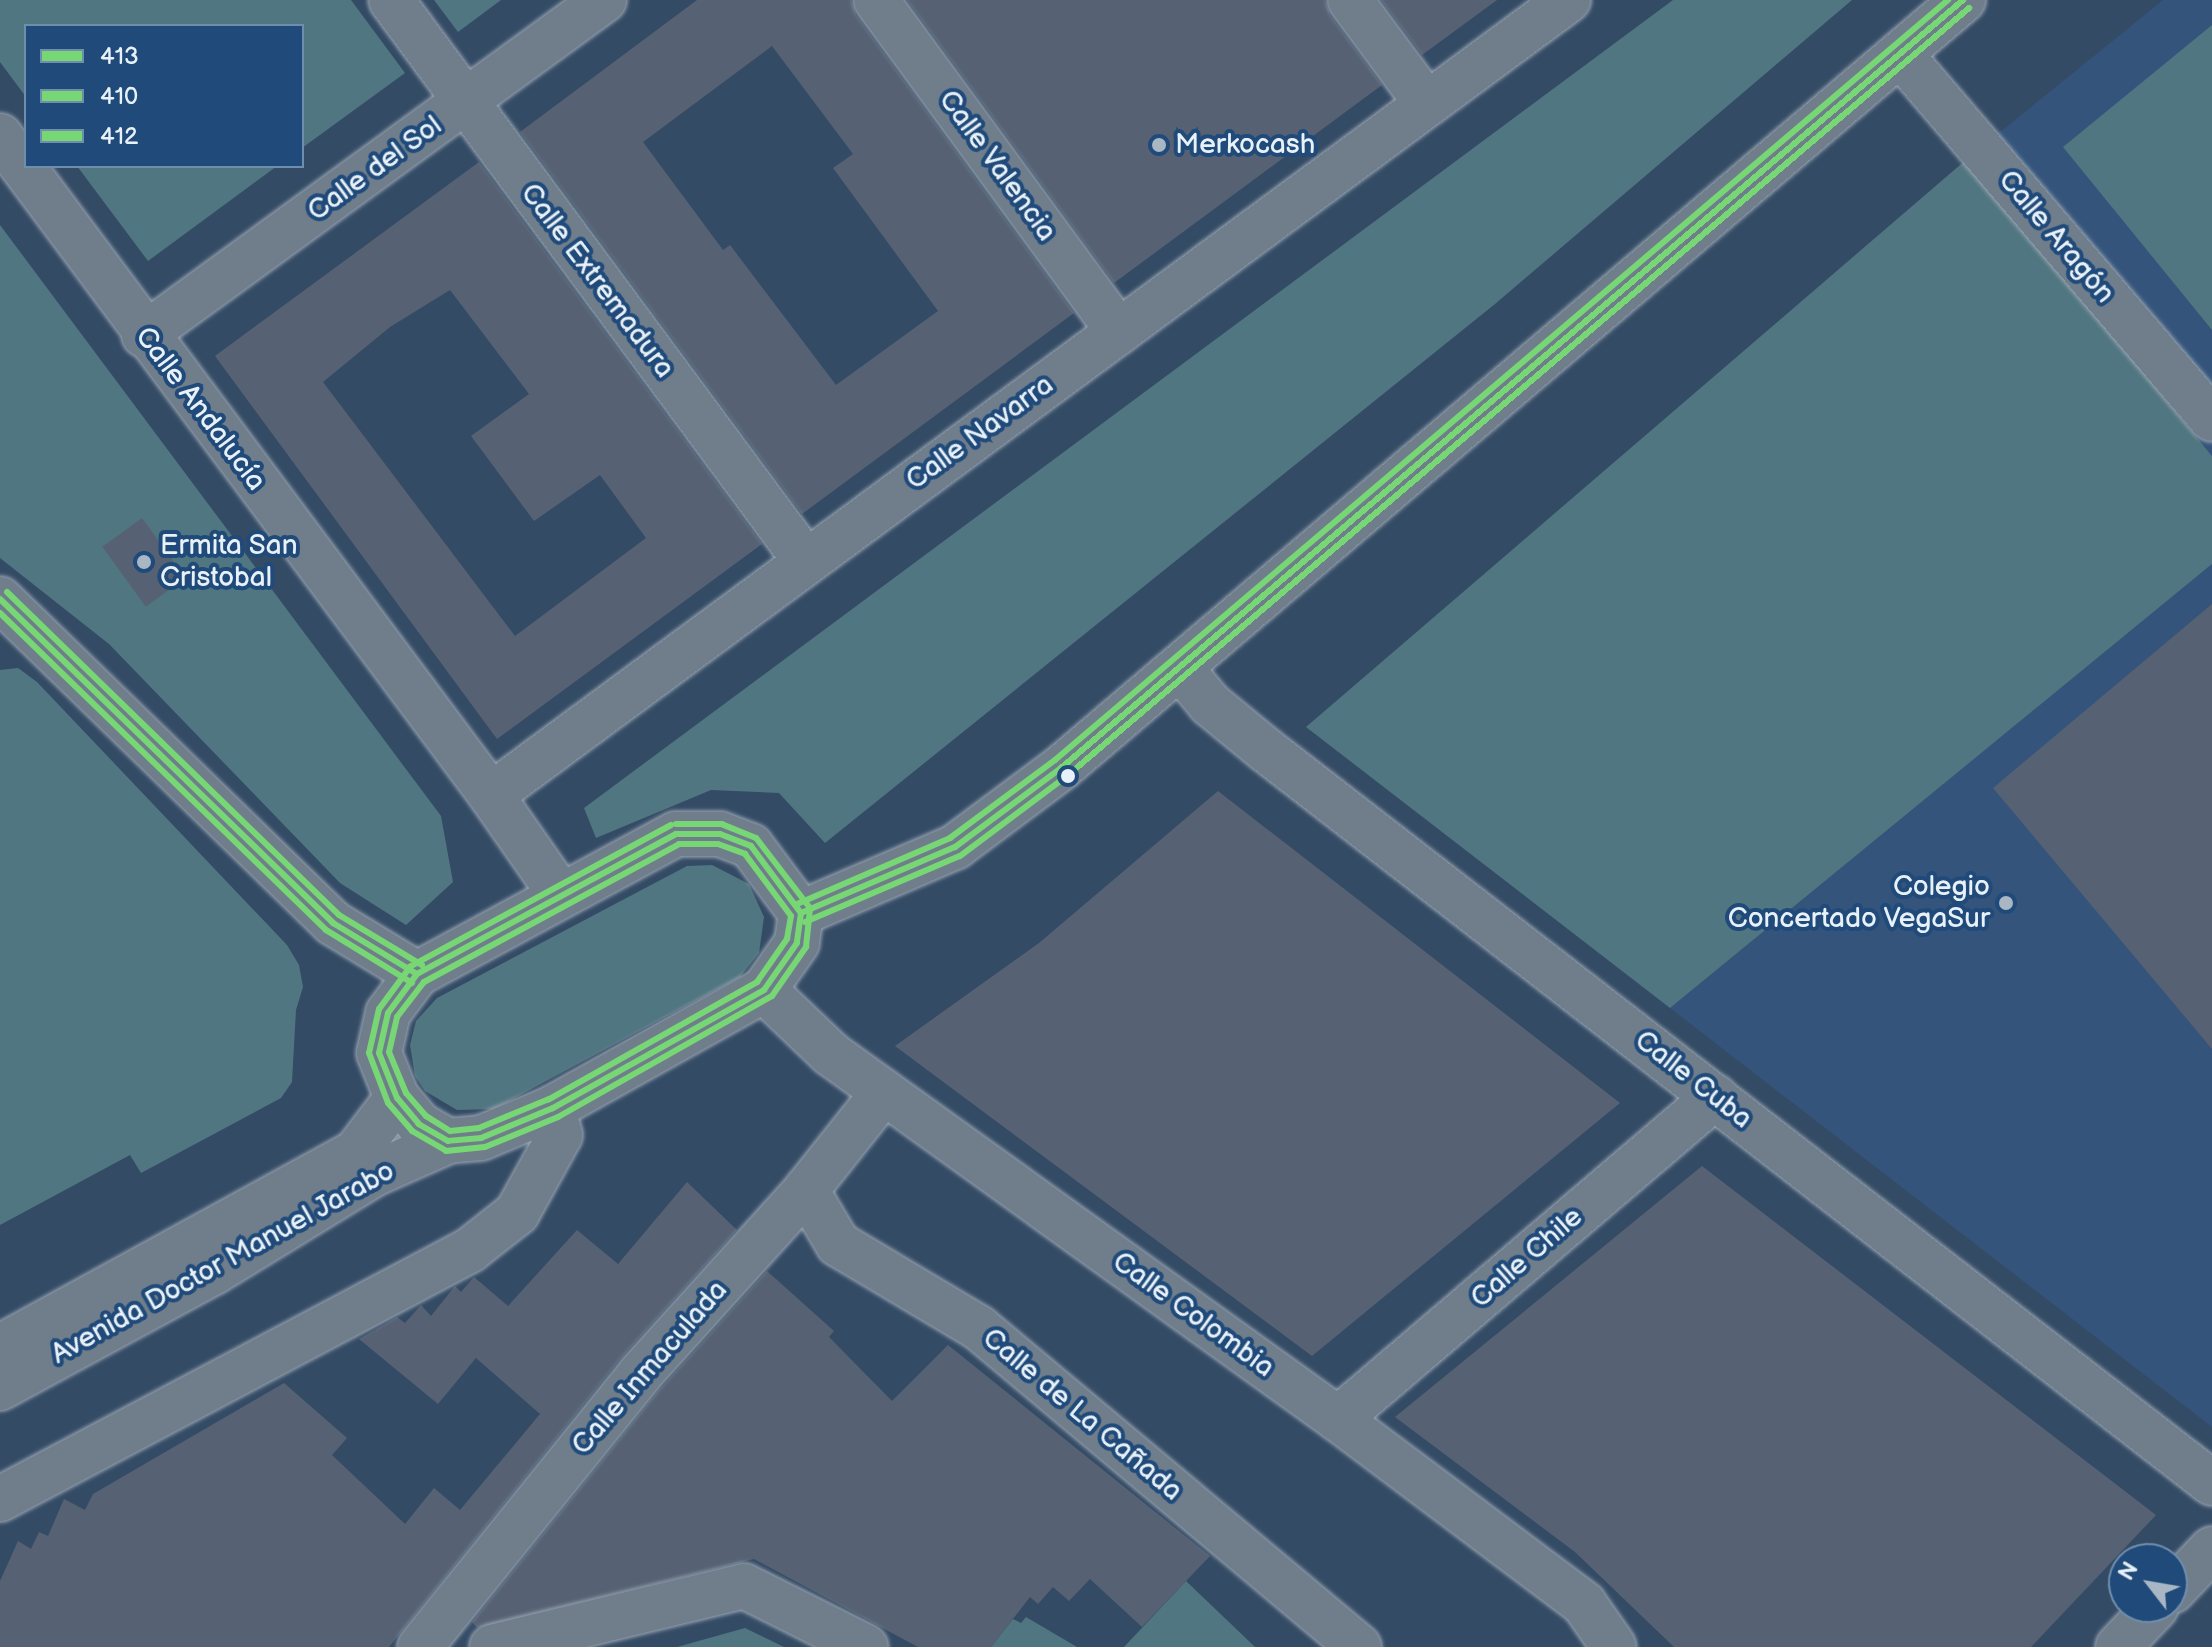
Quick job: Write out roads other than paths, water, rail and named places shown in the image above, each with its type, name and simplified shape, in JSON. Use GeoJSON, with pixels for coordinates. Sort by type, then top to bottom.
{"type":"FeatureCollection","features":[{"type":"Feature","properties":{"kind":"street","name":"Calle Extremadura"},"geometry":{"type":"LineString","coordinates":[[391,0],[465,105],[805,560]]}},
{"type":"Feature","properties":{"kind":"street","name":"Calle del Sol"},"geometry":{"type":"LineString","coordinates":[[144,335],[465,105],[604,0]]}},
{"type":"Feature","properties":{"kind":"street","name":"Calle Valencia"},"geometry":{"type":"LineString","coordinates":[[876,0],[1119,332]]}},
{"type":"Feature","properties":{"kind":"street"},"geometry":{"type":"LineString","coordinates":[[1350,0],[1427,104]]}},
{"type":"Feature","properties":{"kind":"street","name":"Calle Navarra"},"geometry":{"type":"LineString","coordinates":[[491,795],[805,560],[1568,0]]}},
{"type":"Feature","properties":{"kind":"street"},"geometry":{"type":"LineString","coordinates":[[801,913],[955,847],[1182,670],[1963,0]]}},
{"type":"Feature","properties":{"kind":"street","name":"Calle Aragón"},"geometry":{"type":"LineString","coordinates":[[1900,54],[2212,419]]}},
{"type":"Feature","properties":{"kind":"street","name":"Calle Andalucía"},"geometry":{"type":"LineString","coordinates":[[0,136],[144,335],[491,795]]}},
{"type":"Feature","properties":{"kind":"street"},"geometry":{"type":"LineString","coordinates":[[2,602],[333,923],[417,974]]}},
{"type":"Feature","properties":{"kind":"street","name":"Calle Cuba"},"geometry":{"type":"LineString","coordinates":[[1182,670],[1210,704],[1266,750],[2212,1483]]}},
{"type":"Feature","properties":{"kind":"street"},"geometry":{"type":"LineString","coordinates":[[491,795],[560,894]]}},
{"type":"Feature","properties":{"kind":"street"},"geometry":{"type":"LineString","coordinates":[[448,1141],[419,1124],[397,1098],[379,1053],[388,1013],[417,974],[676,834],[720,834],[751,846],[801,913],[797,943],[764,990]]}},
{"type":"Feature","properties":{"kind":"street","name":"Calle Colombia"},"geometry":{"type":"LineString","coordinates":[[764,990],[831,1054],[1338,1419],[1584,1604],[1614,1647]]}},
{"type":"Feature","properties":{"kind":"street","name":"Avenida Doctor Manuel Jarabo"},"geometry":{"type":"LineString","coordinates":[[0,1388],[214,1272],[374,1174],[448,1141],[481,1138],[553,1108],[764,990]]}},
{"type":"Feature","properties":{"kind":"street","name":"Calle Inmaculada"},"geometry":{"type":"LineString","coordinates":[[420,1647],[640,1374],[806,1190],[884,1092]]}},
{"type":"Feature","properties":{"kind":"street","name":"Calle Chile"},"geometry":{"type":"LineString","coordinates":[[1338,1419],[1715,1097]]}},
{"type":"Feature","properties":{"kind":"street","name":"Avenida Doctor Manuel Jarabo"},"geometry":{"type":"LineString","coordinates":[[0,1347],[356,1152],[397,1098]]}},
{"type":"Feature","properties":{"kind":"street"},"geometry":{"type":"LineString","coordinates":[[0,1499],[470,1250],[517,1213],[560,1135],[553,1108]]}},
{"type":"Feature","properties":{"kind":"street","name":"Calle de La Cañada"},"geometry":{"type":"LineString","coordinates":[[806,1190],[838,1244],[979,1328],[1359,1647]]}},
{"type":"Feature","properties":{"kind":"street"},"geometry":{"type":"LineString","coordinates":[[2188,1574],[2212,1549]]}},
{"type":"Feature","properties":{"kind":"street"},"geometry":{"type":"LineString","coordinates":[[492,1647],[744,1586],[866,1647]]}},
{"type":"Feature","properties":{"kind":"street"},"geometry":{"type":"LineString","coordinates":[[2118,1647],[2141,1623]]}},
{"type":"Feature","properties":{"kind":"place","name":"Merkocash"},"geometry":{"type":"Point","coordinates":[1159,145]}},
{"type":"Feature","properties":{"kind":"place","name":"Ermita San Cristobal"},"geometry":{"type":"Point","coordinates":[144,562]}},
{"type":"Feature","properties":{"kind":"place","name":"Colegio Concertado VegaSur"},"geometry":{"type":"Point","coordinates":[2006,903]}}]}
